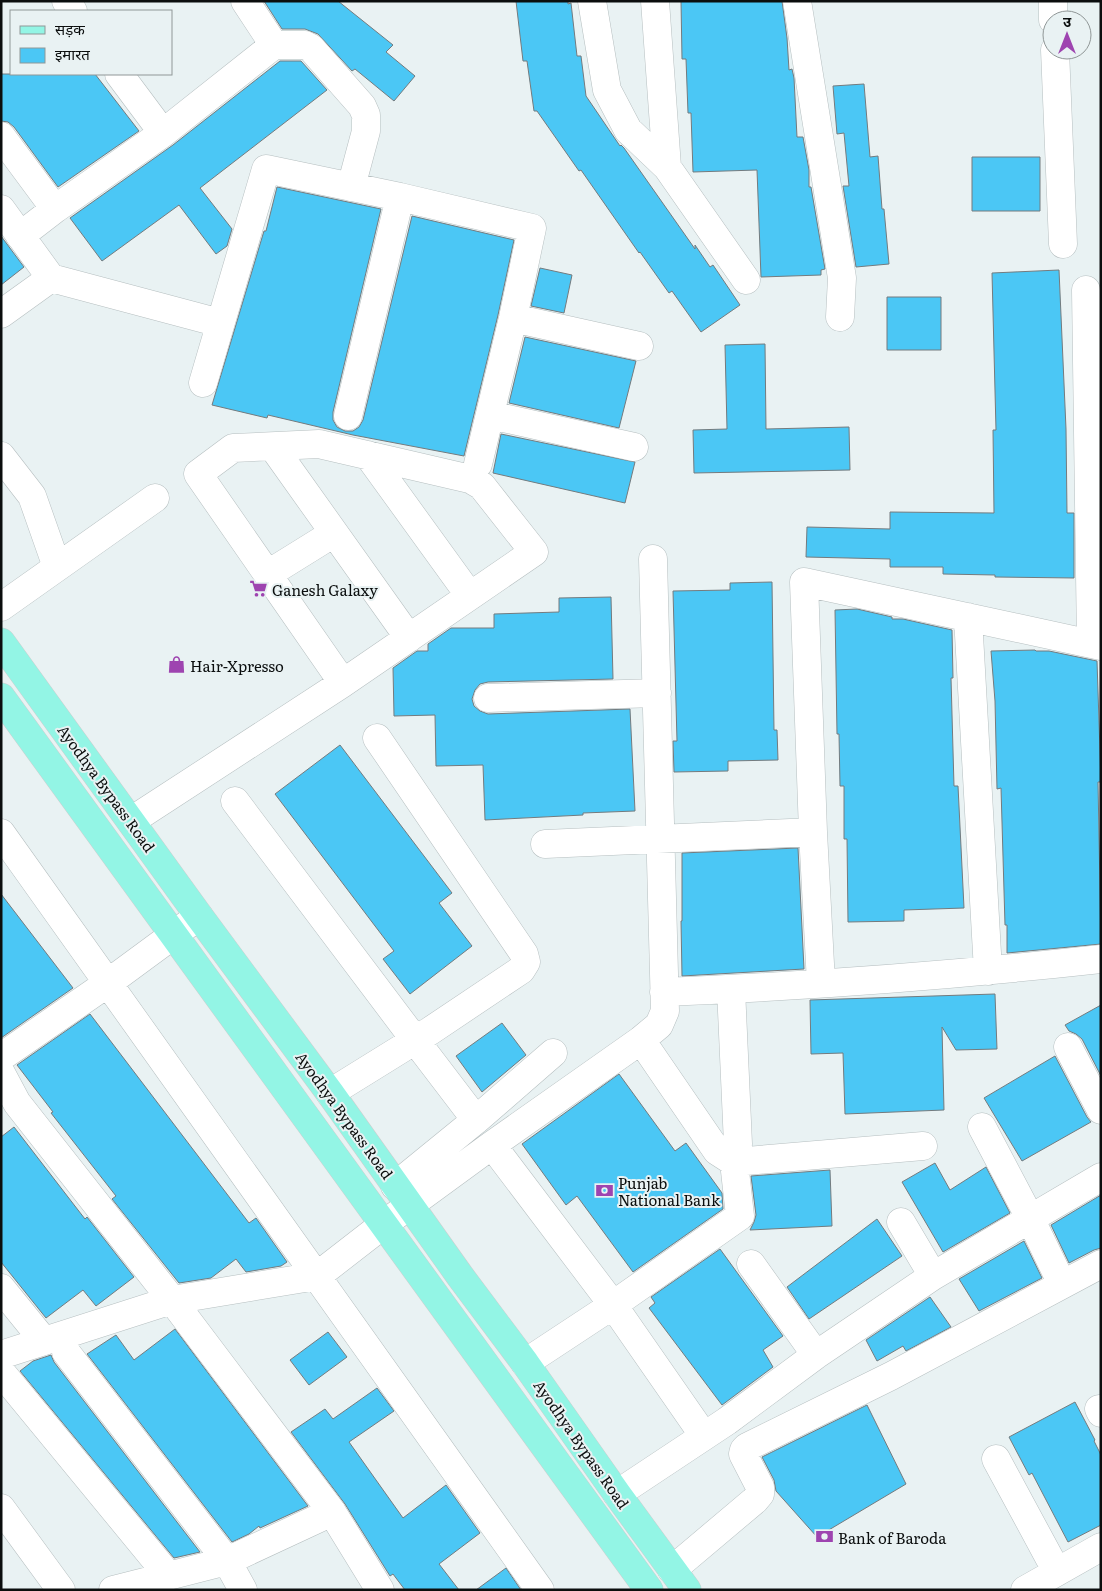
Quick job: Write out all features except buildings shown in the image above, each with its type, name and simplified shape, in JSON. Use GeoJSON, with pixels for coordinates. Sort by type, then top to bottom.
{"type":"FeatureCollection","features":[{"type":"Feature","properties":{"kind":"main road","name":"Ayodhya Bypass Road"},"geometry":{"type":"LineString","coordinates":[[1,642],[199,916],[330,1093],[402,1196],[526,1363],[679,1580]]}},
{"type":"Feature","properties":{"kind":"main road","name":"Ayodhya Bypass Road"},"geometry":{"type":"LineString","coordinates":[[1,696],[649,1590]]}},
{"type":"Feature","properties":{"kind":"street"},"geometry":{"type":"LineString","coordinates":[[245,1],[274,45]]}},
{"type":"Feature","properties":{"kind":"street"},"geometry":{"type":"LineString","coordinates":[[592,1],[607,90],[628,130],[667,166],[746,280]]}},
{"type":"Feature","properties":{"kind":"street"},"geometry":{"type":"LineString","coordinates":[[655,1],[667,166]]}},
{"type":"Feature","properties":{"kind":"street"},"geometry":{"type":"LineString","coordinates":[[798,1],[842,278],[840,317]]}},
{"type":"Feature","properties":{"kind":"street"},"geometry":{"type":"LineString","coordinates":[[20,236],[163,133],[274,45],[305,45],[311,48],[362,106],[366,115],[366,131],[351,187]]}},
{"type":"Feature","properties":{"kind":"street"},"geometry":{"type":"LineString","coordinates":[[1055,60],[1063,244]]}},
{"type":"Feature","properties":{"kind":"street"},"geometry":{"type":"LineString","coordinates":[[120,75],[163,133]]}},
{"type":"Feature","properties":{"kind":"street"},"geometry":{"type":"LineString","coordinates":[[1,136],[55,209]]}},
{"type":"Feature","properties":{"kind":"street"},"geometry":{"type":"LineString","coordinates":[[203,383],[266,169],[400,197],[532,228],[513,318],[478,464]]}},
{"type":"Feature","properties":{"kind":"street"},"geometry":{"type":"LineString","coordinates":[[348,416],[400,197]]}},
{"type":"Feature","properties":{"kind":"street"},"geometry":{"type":"LineString","coordinates":[[1,210],[51,278],[220,323]]}},
{"type":"Feature","properties":{"kind":"street"},"geometry":{"type":"LineString","coordinates":[[1,314],[51,278]]}},
{"type":"Feature","properties":{"kind":"street"},"geometry":{"type":"LineString","coordinates":[[820,983],[804,582],[1096,645],[1095,489],[1086,290]]}},
{"type":"Feature","properties":{"kind":"street"},"geometry":{"type":"LineString","coordinates":[[513,318],[640,346]]}},
{"type":"Feature","properties":{"kind":"street"},"geometry":{"type":"LineString","coordinates":[[490,415],[634,447]]}},
{"type":"Feature","properties":{"kind":"street"},"geometry":{"type":"LineString","coordinates":[[131,821],[343,683],[534,552],[482,486],[470,479],[319,444],[233,448],[198,474],[343,683]]}},
{"type":"Feature","properties":{"kind":"street"},"geometry":{"type":"LineString","coordinates":[[273,447],[409,638]]}},
{"type":"Feature","properties":{"kind":"street"},"geometry":{"type":"LineString","coordinates":[[368,455],[470,596]]}},
{"type":"Feature","properties":{"kind":"street"},"geometry":{"type":"LineString","coordinates":[[1,456],[32,496],[58,567]]}},
{"type":"Feature","properties":{"kind":"street"},"geometry":{"type":"LineString","coordinates":[[1,607],[155,498]]}},
{"type":"Feature","properties":{"kind":"street"},"geometry":{"type":"LineString","coordinates":[[268,574],[334,533]]}},
{"type":"Feature","properties":{"kind":"street"},"geometry":{"type":"LineString","coordinates":[[402,1196],[492,1145],[641,1040],[659,1025],[665,1011],[653,559]]}},
{"type":"Feature","properties":{"kind":"street"},"geometry":{"type":"LineString","coordinates":[[968,617],[988,971]]}},
{"type":"Feature","properties":{"kind":"street"},"geometry":{"type":"LineString","coordinates":[[488,698],[657,693]]}},
{"type":"Feature","properties":{"kind":"street"},"geometry":{"type":"LineString","coordinates":[[330,1093],[521,970],[526,962],[524,954],[377,738]]}},
{"type":"Feature","properties":{"kind":"street"},"geometry":{"type":"LineString","coordinates":[[235,801],[476,1120]]}},
{"type":"Feature","properties":{"kind":"street"},"geometry":{"type":"LineString","coordinates":[[545,844],[813,832]]}},
{"type":"Feature","properties":{"kind":"street"},"geometry":{"type":"LineString","coordinates":[[1,833],[540,1590]]}},
{"type":"Feature","properties":{"kind":"street"},"geometry":{"type":"LineString","coordinates":[[1,1057],[108,983],[199,916]]}},
{"type":"Feature","properties":{"kind":"street"},"geometry":{"type":"LineString","coordinates":[[664,992],[988,971],[1101,959]]}},
{"type":"Feature","properties":{"kind":"street"},"geometry":{"type":"LineString","coordinates":[[526,1363],[740,1216],[734,1162],[738,1144],[731,989]]}},
{"type":"Feature","properties":{"kind":"street"},"geometry":{"type":"LineString","coordinates":[[641,1040],[716,1151],[734,1162],[923,1146]]}},
{"type":"Feature","properties":{"kind":"street"},"geometry":{"type":"LineString","coordinates":[[1068,1047],[1101,1110]]}},
{"type":"Feature","properties":{"kind":"street"},"geometry":{"type":"LineString","coordinates":[[1,1356],[55,1347],[172,1300],[317,1276],[384,1224],[402,1196],[476,1120],[553,1052]]}},
{"type":"Feature","properties":{"kind":"street"},"geometry":{"type":"LineString","coordinates":[[1,1073],[9,1108],[172,1300],[332,1512],[380,1590]]}},
{"type":"Feature","properties":{"kind":"street"},"geometry":{"type":"LineString","coordinates":[[982,1127],[1062,1284]]}},
{"type":"Feature","properties":{"kind":"street"},"geometry":{"type":"LineString","coordinates":[[492,1145],[613,1305],[704,1436]]}},
{"type":"Feature","properties":{"kind":"street"},"geometry":{"type":"LineString","coordinates":[[617,1494],[704,1436],[816,1355],[933,1276],[1101,1176]]}},
{"type":"Feature","properties":{"kind":"street"},"geometry":{"type":"LineString","coordinates":[[901,1222],[933,1276]]}},
{"type":"Feature","properties":{"kind":"street"},"geometry":{"type":"LineString","coordinates":[[751,1264],[816,1355]]}},
{"type":"Feature","properties":{"kind":"street"},"geometry":{"type":"LineString","coordinates":[[679,1580],[760,1494],[760,1487],[743,1454],[747,1446],[891,1376],[1101,1264]]}},
{"type":"Feature","properties":{"kind":"street"},"geometry":{"type":"LineString","coordinates":[[1,1288],[55,1347],[227,1561],[243,1590]]}},
{"type":"Feature","properties":{"kind":"street"},"geometry":{"type":"LineString","coordinates":[[1,1372],[168,1575]]}},
{"type":"Feature","properties":{"kind":"street"},"geometry":{"type":"LineString","coordinates":[[996,1459],[1057,1572]]}},
{"type":"Feature","properties":{"kind":"street"},"geometry":{"type":"LineString","coordinates":[[112,1590],[227,1561],[332,1512]]}},
{"type":"Feature","properties":{"kind":"street"},"geometry":{"type":"LineString","coordinates":[[6,1521],[61,1590]]}},
{"type":"Feature","properties":{"kind":"street"},"geometry":{"type":"LineString","coordinates":[[1025,1590],[1101,1548]]}},
{"type":"Feature","properties":{"kind":"place","name":"Ganesh Galaxy"},"geometry":{"type":"Point","coordinates":[258,589]}},
{"type":"Feature","properties":{"kind":"place","name":"Hair-Xpresso"},"geometry":{"type":"Point","coordinates":[176,665]}},
{"type":"Feature","properties":{"kind":"place","name":"Punjab National Bank"},"geometry":{"type":"Point","coordinates":[604,1191]}},
{"type":"Feature","properties":{"kind":"place","name":"Bank of Baroda"},"geometry":{"type":"Point","coordinates":[824,1537]}}]}
